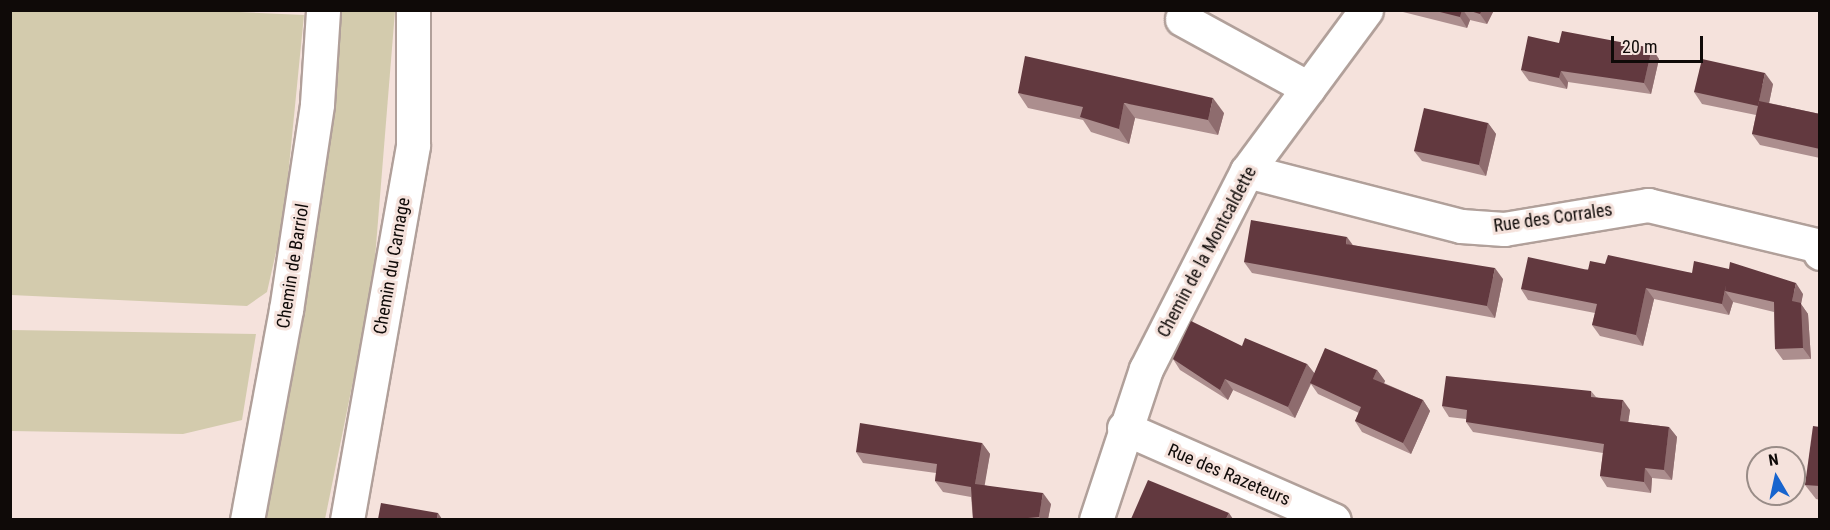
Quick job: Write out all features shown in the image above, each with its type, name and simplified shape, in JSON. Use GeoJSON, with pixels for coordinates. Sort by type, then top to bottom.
{"type":"FeatureCollection","features":[{"type":"Feature","properties":{"kind":"street","name":"Chemin de Barriol"},"geometry":{"type":"LineString","coordinates":[[247,519],[286,310],[316,104],[323,10]]}},
{"type":"Feature","properties":{"kind":"street","name":"Chemin du Carnage"},"geometry":{"type":"LineString","coordinates":[[347,519],[413,145],[413,10]]}},
{"type":"Feature","properties":{"kind":"street","name":"Chemin de la Montcaldette"},"geometry":{"type":"LineString","coordinates":[[1096,519],[1124,428],[1146,369],[1247,171],[1366,10]]}},
{"type":"Feature","properties":{"kind":"street"},"geometry":{"type":"LineString","coordinates":[[1182,19],[1308,88]]}},
{"type":"Feature","properties":{"kind":"street","name":"Rue des Corrales"},"geometry":{"type":"LineString","coordinates":[[1247,171],[1461,226],[1504,229],[1648,205],[1816,245],[1820,253]]}},
{"type":"Feature","properties":{"kind":"street","name":"Rue des Razeteurs"},"geometry":{"type":"LineString","coordinates":[[1124,428],[1334,519]]}},
{"type":"Feature","properties":{"kind":"shaded area"},"geometry":{"type":"Polygon","coordinates":[[[195,10],[304,15],[284,217],[267,292],[247,306],[11,295],[10,11],[195,10]]]}},
{"type":"Feature","properties":{"kind":"shaded area"},"geometry":{"type":"Polygon","coordinates":[[[331,11],[395,11],[373,283],[325,519],[261,520],[331,11]]]}},
{"type":"Feature","properties":{"kind":"shaded area"},"geometry":{"type":"Polygon","coordinates":[[[11,330],[256,334],[242,420],[183,434],[11,431],[11,330]]]}},
{"type":"Feature","properties":{"kind":"building"},"geometry":{"type":"Polygon","coordinates":[[[1432,10],[1462,10],[1460,17],[1432,10]]]}},
{"type":"Feature","properties":{"kind":"building"},"geometry":{"type":"Polygon","coordinates":[[[1467,10],[1482,10],[1480,14],[1467,10]]]}},
{"type":"Feature","properties":{"kind":"building"},"geometry":{"type":"Polygon","coordinates":[[[1562,31],[1652,48],[1644,83],[1561,71],[1559,78],[1521,70],[1528,36],[1559,43],[1562,31]]]}},
{"type":"Feature","properties":{"kind":"building"},"geometry":{"type":"Polygon","coordinates":[[[1025,56],[1213,98],[1208,120],[1124,103],[1119,129],[1080,117],[1083,107],[1018,93],[1025,56]]]}},
{"type":"Feature","properties":{"kind":"building"},"geometry":{"type":"Polygon","coordinates":[[[1702,59],[1765,73],[1758,106],[1694,92],[1702,59]]]}},
{"type":"Feature","properties":{"kind":"building"},"geometry":{"type":"Polygon","coordinates":[[[1759,101],[1820,114],[1820,149],[1752,134],[1759,101]]]}},
{"type":"Feature","properties":{"kind":"building"},"geometry":{"type":"Polygon","coordinates":[[[1424,108],[1488,123],[1479,165],[1414,151],[1424,108]]]}},
{"type":"Feature","properties":{"kind":"building"},"geometry":{"type":"Polygon","coordinates":[[[1251,220],[1347,237],[1346,244],[1495,268],[1487,306],[1244,262],[1251,220]]]}},
{"type":"Feature","properties":{"kind":"building"},"geometry":{"type":"Polygon","coordinates":[[[1608,255],[1692,273],[1694,261],[1729,269],[1730,262],[1796,283],[1792,301],[1801,303],[1803,348],[1775,349],[1774,302],[1725,291],[1726,285],[1722,304],[1646,288],[1636,335],[1592,325],[1597,304],[1521,289],[1528,257],[1588,270],[1590,261],[1605,264],[1608,255]]]}},
{"type":"Feature","properties":{"kind":"building"},"geometry":{"type":"Polygon","coordinates":[[[1191,321],[1242,346],[1245,338],[1307,364],[1288,407],[1225,379],[1220,390],[1173,359],[1191,321]]]}},
{"type":"Feature","properties":{"kind":"building"},"geometry":{"type":"Polygon","coordinates":[[[1325,348],[1377,370],[1373,379],[1423,400],[1403,443],[1355,421],[1361,407],[1310,383],[1325,348]]]}},
{"type":"Feature","properties":{"kind":"building"},"geometry":{"type":"Polygon","coordinates":[[[1446,376],[1591,391],[1591,397],[1623,400],[1620,421],[1669,427],[1664,470],[1645,468],[1644,482],[1600,476],[1604,444],[1466,422],[1467,410],[1442,406],[1446,376]]]}},
{"type":"Feature","properties":{"kind":"building"},"geometry":{"type":"Polygon","coordinates":[[[860,423],[982,443],[975,484],[1043,493],[1039,517],[973,519],[971,487],[935,481],[937,464],[856,452],[860,423]]]}},
{"type":"Feature","properties":{"kind":"building"},"geometry":{"type":"Polygon","coordinates":[[[1813,426],[1820,427],[1820,486],[1806,485],[1813,426]]]}},
{"type":"Feature","properties":{"kind":"building"},"geometry":{"type":"Polygon","coordinates":[[[1148,480],[1229,513],[1226,519],[1131,519],[1148,480]]]}},
{"type":"Feature","properties":{"kind":"building"},"geometry":{"type":"Polygon","coordinates":[[[381,503],[438,513],[437,519],[378,519],[381,503]]]}}]}
